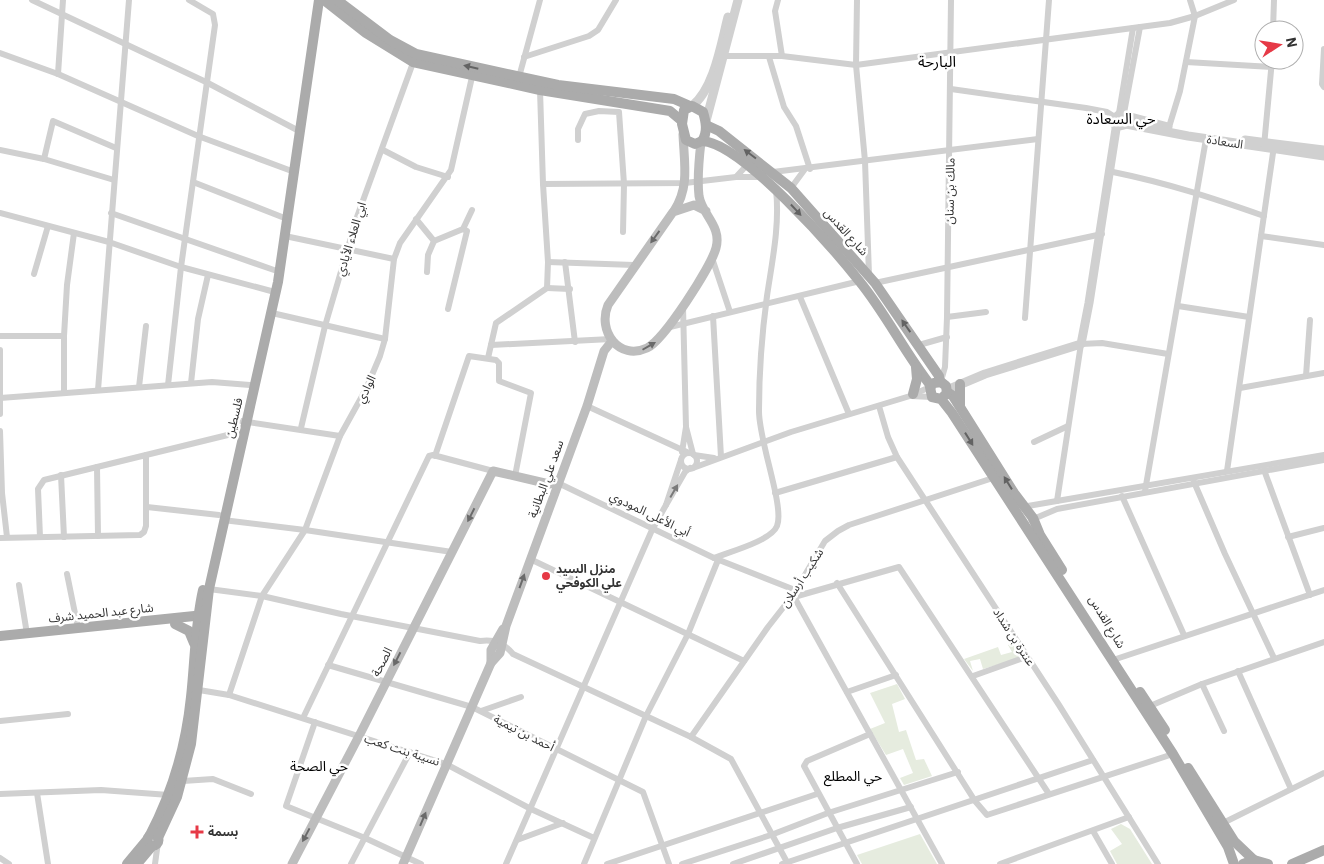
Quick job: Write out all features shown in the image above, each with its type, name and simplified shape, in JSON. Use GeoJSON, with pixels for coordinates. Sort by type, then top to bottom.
{"type":"FeatureCollection","features":[{"type":"Feature","properties":{"kind":"main road","name":"فلسطين"},"geometry":{"type":"LineString","coordinates":[[137,864],[152,842],[182,781],[194,727],[199,690],[200,600],[221,518],[271,291],[282,217],[287,201],[312,0]]}},
{"type":"Feature","properties":{"kind":"main road","name":"فلسطين"},"geometry":{"type":"LineString","coordinates":[[242,426],[272,314],[285,236],[288,170],[325,3]]}},
{"type":"Feature","properties":{"kind":"main road"},"geometry":{"type":"LineString","coordinates":[[325,3],[390,40],[414,58],[472,76],[540,90],[651,102],[674,99],[691,106]]}},
{"type":"Feature","properties":{"kind":"main road"},"geometry":{"type":"LineString","coordinates":[[414,58],[651,102],[670,111],[683,127],[689,142],[718,145],[776,189],[868,280],[916,364],[939,389],[993,478],[1173,754],[1228,848],[1234,864]]}},
{"type":"Feature","properties":{"kind":"main road"},"geometry":{"type":"LineString","coordinates":[[691,106],[684,110],[685,183],[683,196],[674,212],[634,265],[605,311],[605,328],[611,340],[620,348],[638,351],[654,344],[670,327],[712,258],[718,239],[716,230],[700,201],[699,182],[702,142],[706,123]]}},
{"type":"Feature","properties":{"kind":"main road","name":"شارع القدس"},"geometry":{"type":"LineString","coordinates":[[691,106],[703,112],[706,123],[716,128],[791,188],[868,280],[919,345],[939,376],[939,389],[960,407],[1014,494],[1033,518],[1040,535],[1116,659],[1150,706],[1238,846],[1254,860]]}},
{"type":"Feature","properties":{"kind":"main road"},"geometry":{"type":"LineString","coordinates":[[674,212],[694,205],[706,211]]}},
{"type":"Feature","properties":{"kind":"main road","name":"سعد علي البطانية"},"geometry":{"type":"LineString","coordinates":[[497,647],[587,406],[604,351],[611,340]]}},
{"type":"Feature","properties":{"kind":"main road"},"geometry":{"type":"LineString","coordinates":[[911,395],[917,379],[916,364]]}},
{"type":"Feature","properties":{"kind":"main road"},"geometry":{"type":"LineString","coordinates":[[960,384],[960,407]]}},
{"type":"Feature","properties":{"kind":"main road","name":"أبي الأعلى المودوي"},"geometry":{"type":"LineString","coordinates":[[493,471],[558,484]]}},
{"type":"Feature","properties":{"kind":"main road","name":"الصحة"},"geometry":{"type":"LineString","coordinates":[[292,864],[493,471]]}},
{"type":"Feature","properties":{"kind":"main road","name":"فلسطين"},"geometry":{"type":"LineString","coordinates":[[127,864],[152,842],[170,795],[185,736],[195,645],[209,589],[221,518]]}},
{"type":"Feature","properties":{"kind":"main road"},"geometry":{"type":"LineString","coordinates":[[186,618],[196,610],[200,600]]}},
{"type":"Feature","properties":{"kind":"main road","name":"شارع عبد الحميد شرف"},"geometry":{"type":"LineString","coordinates":[[0,636],[201,618]]}},
{"type":"Feature","properties":{"kind":"main road","name":"شارع عبد الحميد شرف"},"geometry":{"type":"LineString","coordinates":[[0,641],[175,624],[201,618]]}},
{"type":"Feature","properties":{"kind":"main road"},"geometry":{"type":"LineString","coordinates":[[175,624],[189,631],[195,645]]}},
{"type":"Feature","properties":{"kind":"main road"},"geometry":{"type":"LineString","coordinates":[[405,860],[497,647]]}},
{"type":"Feature","properties":{"kind":"main road"},"geometry":{"type":"LineString","coordinates":[[1292,864],[1324,850]]}},
{"type":"Feature","properties":{"kind":"main road"},"geometry":{"type":"LineString","coordinates":[[1308,864],[1324,856]]}},
{"type":"Feature","properties":{"kind":"main road"},"geometry":{"type":"LineString","coordinates":[[1243,864],[1254,860],[1268,864]]}},
{"type":"Feature","properties":{"kind":"street"},"geometry":{"type":"LineString","coordinates":[[32,0],[206,82],[296,130]]}},
{"type":"Feature","properties":{"kind":"street"},"geometry":{"type":"LineString","coordinates":[[58,74],[63,0]]}},
{"type":"Feature","properties":{"kind":"street"},"geometry":{"type":"LineString","coordinates":[[98,390],[129,0]]}},
{"type":"Feature","properties":{"kind":"street"},"geometry":{"type":"LineString","coordinates":[[168,385],[180,267],[215,19],[213,14],[189,0]]}},
{"type":"Feature","properties":{"kind":"street"},"geometry":{"type":"LineString","coordinates":[[519,78],[540,0]]}},
{"type":"Feature","properties":{"kind":"street"},"geometry":{"type":"LineString","coordinates":[[524,57],[589,36],[598,30],[616,0]]}},
{"type":"Feature","properties":{"kind":"street"},"geometry":{"type":"LineString","coordinates":[[706,123],[732,0]]}},
{"type":"Feature","properties":{"kind":"street"},"geometry":{"type":"LineString","coordinates":[[691,106],[704,94],[720,56],[738,0]]}},
{"type":"Feature","properties":{"kind":"street"},"geometry":{"type":"LineString","coordinates":[[778,0],[776,11],[782,56]]}},
{"type":"Feature","properties":{"kind":"street"},"geometry":{"type":"LineString","coordinates":[[857,0],[856,65],[865,161],[868,280]]}},
{"type":"Feature","properties":{"kind":"street","name":"مالك بن سنان"},"geometry":{"type":"LineString","coordinates":[[939,389],[945,367],[947,317],[952,51],[951,0]]}},
{"type":"Feature","properties":{"kind":"street"},"geometry":{"type":"LineString","coordinates":[[1026,318],[1049,0]]}},
{"type":"Feature","properties":{"kind":"street"},"geometry":{"type":"LineString","coordinates":[[1169,127],[1186,62],[1195,16],[1190,0]]}},
{"type":"Feature","properties":{"kind":"street"},"geometry":{"type":"LineString","coordinates":[[720,56],[782,56],[856,65],[1170,23],[1195,16],[1234,0]]}},
{"type":"Feature","properties":{"kind":"street"},"geometry":{"type":"LineString","coordinates":[[1273,20],[1274,0]]}},
{"type":"Feature","properties":{"kind":"street"},"geometry":{"type":"LineString","coordinates":[[1100,236],[1113,172],[1137,28]]}},
{"type":"Feature","properties":{"kind":"street"},"geometry":{"type":"LineString","coordinates":[[1323,87],[1324,49]]}},
{"type":"Feature","properties":{"kind":"street"},"geometry":{"type":"LineString","coordinates":[[0,53],[58,74],[198,136],[288,170]]}},
{"type":"Feature","properties":{"kind":"street"},"geometry":{"type":"LineString","coordinates":[[770,56],[784,107],[796,126],[808,169]]}},
{"type":"Feature","properties":{"kind":"street","name":"ابي العلاء الأيادي"},"geometry":{"type":"LineString","coordinates":[[301,428],[325,326],[348,248],[367,188],[414,58]]}},
{"type":"Feature","properties":{"kind":"street"},"geometry":{"type":"LineString","coordinates":[[1186,62],[1254,64]]}},
{"type":"Feature","properties":{"kind":"street"},"geometry":{"type":"LineString","coordinates":[[1264,144],[1271,70]]}},
{"type":"Feature","properties":{"kind":"street","name":"الوادي"},"geometry":{"type":"LineString","coordinates":[[229,695],[262,596],[305,530],[340,436],[366,389],[385,339],[394,259],[403,238],[448,177],[454,163],[472,76]]}},
{"type":"Feature","properties":{"kind":"street","name":"السعادة"},"geometry":{"type":"LineString","coordinates":[[951,89],[1041,100],[1098,110],[1122,118],[1206,139],[1264,144]]}},
{"type":"Feature","properties":{"kind":"street"},"geometry":{"type":"LineString","coordinates":[[540,90],[548,262],[547,288]]}},
{"type":"Feature","properties":{"kind":"street"},"geometry":{"type":"LineString","coordinates":[[578,140],[578,129],[585,114],[599,111],[619,112],[624,184],[623,232]]}},
{"type":"Feature","properties":{"kind":"street"},"geometry":{"type":"LineString","coordinates":[[1057,502],[1080,344],[1122,118]]}},
{"type":"Feature","properties":{"kind":"street","name":"السعادة"},"geometry":{"type":"LineString","coordinates":[[1122,118],[1324,156]]}},
{"type":"Feature","properties":{"kind":"street"},"geometry":{"type":"LineString","coordinates":[[44,159],[52,120],[116,148]]}},
{"type":"Feature","properties":{"kind":"street"},"geometry":{"type":"LineString","coordinates":[[773,172],[1038,139]]}},
{"type":"Feature","properties":{"kind":"street"},"geometry":{"type":"LineString","coordinates":[[1145,488],[1206,139]]}},
{"type":"Feature","properties":{"kind":"street"},"geometry":{"type":"LineString","coordinates":[[1227,471],[1274,146]]}},
{"type":"Feature","properties":{"kind":"street","name":"السعادة"},"geometry":{"type":"LineString","coordinates":[[1274,146],[1324,150]]}},
{"type":"Feature","properties":{"kind":"street"},"geometry":{"type":"LineString","coordinates":[[0,150],[44,159],[114,180]]}},
{"type":"Feature","properties":{"kind":"street"},"geometry":{"type":"LineString","coordinates":[[382,150],[416,167],[448,177]]}},
{"type":"Feature","properties":{"kind":"street"},"geometry":{"type":"LineString","coordinates":[[736,177],[746,165]]}},
{"type":"Feature","properties":{"kind":"street"},"geometry":{"type":"LineString","coordinates":[[791,188],[808,169]]}},
{"type":"Feature","properties":{"kind":"street"},"geometry":{"type":"LineString","coordinates":[[1113,172],[1160,181],[1198,192],[1264,216]]}},
{"type":"Feature","properties":{"kind":"street"},"geometry":{"type":"LineString","coordinates":[[543,184],[685,183],[736,177],[762,177]]}},
{"type":"Feature","properties":{"kind":"street"},"geometry":{"type":"LineString","coordinates":[[193,182],[282,217]]}},
{"type":"Feature","properties":{"kind":"street"},"geometry":{"type":"LineString","coordinates":[[584,864],[646,716],[688,634],[716,559],[774,533],[778,524],[778,509],[762,442],[758,411],[766,304],[778,207],[776,189]]}},
{"type":"Feature","properties":{"kind":"street"},"geometry":{"type":"LineString","coordinates":[[427,272],[428,255],[434,241],[462,229],[472,210]]}},
{"type":"Feature","properties":{"kind":"street"},"geometry":{"type":"LineString","coordinates":[[0,213],[109,242],[180,267],[271,291]]}},
{"type":"Feature","properties":{"kind":"street"},"geometry":{"type":"LineString","coordinates":[[111,214],[274,270]]}},
{"type":"Feature","properties":{"kind":"street"},"geometry":{"type":"LineString","coordinates":[[416,219],[434,241]]}},
{"type":"Feature","properties":{"kind":"street"},"geometry":{"type":"LineString","coordinates":[[34,274],[48,226]]}},
{"type":"Feature","properties":{"kind":"street"},"geometry":{"type":"LineString","coordinates":[[448,309],[468,231],[462,229]]}},
{"type":"Feature","properties":{"kind":"street"},"geometry":{"type":"LineString","coordinates":[[64,393],[64,336],[74,233]]}},
{"type":"Feature","properties":{"kind":"street"},"geometry":{"type":"LineString","coordinates":[[285,236],[394,259]]}},
{"type":"Feature","properties":{"kind":"street"},"geometry":{"type":"LineString","coordinates":[[670,327],[868,280],[1100,236]]}},
{"type":"Feature","properties":{"kind":"street"},"geometry":{"type":"LineString","coordinates":[[1261,236],[1324,245]]}},
{"type":"Feature","properties":{"kind":"street"},"geometry":{"type":"LineString","coordinates":[[712,258],[730,312]]}},
{"type":"Feature","properties":{"kind":"street"},"geometry":{"type":"LineString","coordinates":[[548,262],[634,265]]}},
{"type":"Feature","properties":{"kind":"street"},"geometry":{"type":"LineString","coordinates":[[565,262],[570,289],[575,342]]}},
{"type":"Feature","properties":{"kind":"street"},"geometry":{"type":"LineString","coordinates":[[191,383],[198,319],[208,275]]}},
{"type":"Feature","properties":{"kind":"street"},"geometry":{"type":"LineString","coordinates":[[488,358],[496,323],[547,288],[570,289]]}},
{"type":"Feature","properties":{"kind":"street"},"geometry":{"type":"LineString","coordinates":[[800,297],[849,414]]}},
{"type":"Feature","properties":{"kind":"street"},"geometry":{"type":"LineString","coordinates":[[683,306],[686,427],[689,453],[697,462],[691,468]]}},
{"type":"Feature","properties":{"kind":"street"},"geometry":{"type":"LineString","coordinates":[[1178,306],[1249,317]]}},
{"type":"Feature","properties":{"kind":"street"},"geometry":{"type":"LineString","coordinates":[[947,317],[986,312]]}},
{"type":"Feature","properties":{"kind":"street"},"geometry":{"type":"LineString","coordinates":[[272,314],[385,339]]}},
{"type":"Feature","properties":{"kind":"street"},"geometry":{"type":"LineString","coordinates":[[713,316],[718,458]]}},
{"type":"Feature","properties":{"kind":"street"},"geometry":{"type":"LineString","coordinates":[[1306,376],[1310,320]]}},
{"type":"Feature","properties":{"kind":"street"},"geometry":{"type":"LineString","coordinates":[[139,387],[146,326]]}},
{"type":"Feature","properties":{"kind":"street"},"geometry":{"type":"LineString","coordinates":[[0,336],[64,336]]}},
{"type":"Feature","properties":{"kind":"street"},"geometry":{"type":"LineString","coordinates":[[919,345],[946,337]]}},
{"type":"Feature","properties":{"kind":"street"},"geometry":{"type":"LineString","coordinates":[[491,345],[611,340]]}},
{"type":"Feature","properties":{"kind":"street"},"geometry":{"type":"LineString","coordinates":[[506,864],[652,530],[684,472],[762,442],[911,395],[960,384],[985,374],[1080,344],[1102,343],[1168,354]]}},
{"type":"Feature","properties":{"kind":"street"},"geometry":{"type":"LineString","coordinates":[[0,350],[0,414]]}},
{"type":"Feature","properties":{"kind":"street"},"geometry":{"type":"LineString","coordinates":[[435,456],[467,358],[471,355],[488,358],[498,361],[498,381],[531,393],[515,476]]}},
{"type":"Feature","properties":{"kind":"street"},"geometry":{"type":"LineString","coordinates":[[911,395],[939,389],[978,373],[985,374]]}},
{"type":"Feature","properties":{"kind":"street"},"geometry":{"type":"LineString","coordinates":[[1240,388],[1324,373]]}},
{"type":"Feature","properties":{"kind":"street"},"geometry":{"type":"LineString","coordinates":[[0,398],[191,383],[250,385]]}},
{"type":"Feature","properties":{"kind":"street"},"geometry":{"type":"LineString","coordinates":[[587,406],[689,453],[718,458]]}},
{"type":"Feature","properties":{"kind":"street","name":"عنترة بن شداد"},"geometry":{"type":"LineString","coordinates":[[879,406],[888,437],[897,457],[927,501],[1158,864]]}},
{"type":"Feature","properties":{"kind":"street"},"geometry":{"type":"LineString","coordinates":[[40,537],[39,485],[44,480],[146,456],[242,426],[301,428],[340,436]]}},
{"type":"Feature","properties":{"kind":"street"},"geometry":{"type":"LineString","coordinates":[[1034,442],[1068,426]]}},
{"type":"Feature","properties":{"kind":"street"},"geometry":{"type":"LineString","coordinates":[[666,505],[681,460],[689,453],[686,427]]}},
{"type":"Feature","properties":{"kind":"street"},"geometry":{"type":"LineString","coordinates":[[0,431],[2,493],[8,537]]}},
{"type":"Feature","properties":{"kind":"street"},"geometry":{"type":"LineString","coordinates":[[303,718],[427,458],[430,455],[493,471]]}},
{"type":"Feature","properties":{"kind":"street"},"geometry":{"type":"LineString","coordinates":[[1024,524],[1052,510],[1122,496],[1145,488],[1227,471],[1324,455]]}},
{"type":"Feature","properties":{"kind":"street"},"geometry":{"type":"LineString","coordinates":[[0,538],[142,534],[146,528],[146,456]]}},
{"type":"Feature","properties":{"kind":"street"},"geometry":{"type":"LineString","coordinates":[[775,493],[897,457]]}},
{"type":"Feature","properties":{"kind":"street"},"geometry":{"type":"LineString","coordinates":[[681,460],[684,467],[691,468]]}},
{"type":"Feature","properties":{"kind":"street"},"geometry":{"type":"LineString","coordinates":[[1014,510],[1025,506],[1194,482],[1324,460]]}},
{"type":"Feature","properties":{"kind":"street"},"geometry":{"type":"LineString","coordinates":[[97,467],[98,536]]}},
{"type":"Feature","properties":{"kind":"street"},"geometry":{"type":"LineString","coordinates":[[1264,470],[1310,595]]}},
{"type":"Feature","properties":{"kind":"street"},"geometry":{"type":"LineString","coordinates":[[61,475],[64,536]]}},
{"type":"Feature","properties":{"kind":"street","name":"شكيب أرسلان"},"geometry":{"type":"LineString","coordinates":[[691,738],[744,661],[794,594],[826,541],[838,531],[993,478]]}},
{"type":"Feature","properties":{"kind":"street"},"geometry":{"type":"LineString","coordinates":[[1194,482],[1274,658]]}},
{"type":"Feature","properties":{"kind":"street","name":"أبي الأعلى المودوي"},"geometry":{"type":"LineString","coordinates":[[558,484],[652,530],[794,594]]}},
{"type":"Feature","properties":{"kind":"street"},"geometry":{"type":"LineString","coordinates":[[1122,496],[1184,635]]}},
{"type":"Feature","properties":{"kind":"street"},"geometry":{"type":"LineString","coordinates":[[147,507],[452,552]]}},
{"type":"Feature","properties":{"kind":"street"},"geometry":{"type":"LineString","coordinates":[[1288,537],[1324,528]]}},
{"type":"Feature","properties":{"kind":"street"},"geometry":{"type":"LineString","coordinates":[[530,560],[744,661]]}},
{"type":"Feature","properties":{"kind":"street"},"geometry":{"type":"LineString","coordinates":[[942,864],[794,594],[900,567],[1049,794]]}},
{"type":"Feature","properties":{"kind":"street"},"geometry":{"type":"LineString","coordinates":[[67,574],[78,628]]}},
{"type":"Feature","properties":{"kind":"street"},"geometry":{"type":"LineString","coordinates":[[837,583],[975,801],[987,815],[1173,754]]}},
{"type":"Feature","properties":{"kind":"street"},"geometry":{"type":"LineString","coordinates":[[19,585],[27,634]]}},
{"type":"Feature","properties":{"kind":"street"},"geometry":{"type":"LineString","coordinates":[[209,589],[262,596],[480,641],[513,654],[646,716],[691,738],[733,762],[786,863],[1093,760]]}},
{"type":"Feature","properties":{"kind":"street"},"geometry":{"type":"LineString","coordinates":[[1116,659],[1324,590]]}},
{"type":"Feature","properties":{"kind":"street"},"geometry":{"type":"LineString","coordinates":[[1150,706],[1202,684],[1324,642]]}},
{"type":"Feature","properties":{"kind":"street"},"geometry":{"type":"LineString","coordinates":[[973,676],[1026,656]]}},
{"type":"Feature","properties":{"kind":"street","name":"أحمد بن تيمية"},"geometry":{"type":"LineString","coordinates":[[328,665],[472,707],[620,779],[644,795],[669,864]]}},
{"type":"Feature","properties":{"kind":"street"},"geometry":{"type":"LineString","coordinates":[[1238,672],[1291,788]]}},
{"type":"Feature","properties":{"kind":"street"},"geometry":{"type":"LineString","coordinates":[[847,692],[896,675]]}},
{"type":"Feature","properties":{"kind":"street"},"geometry":{"type":"LineString","coordinates":[[1202,684],[1224,731]]}},
{"type":"Feature","properties":{"kind":"street","name":"نسيبة بنت كعب"},"geometry":{"type":"LineString","coordinates":[[199,690],[229,695],[446,764],[531,809],[594,838]]}},
{"type":"Feature","properties":{"kind":"street"},"geometry":{"type":"LineString","coordinates":[[481,711],[521,698]]}},
{"type":"Feature","properties":{"kind":"street"},"geometry":{"type":"LineString","coordinates":[[0,721],[68,714]]}},
{"type":"Feature","properties":{"kind":"street"},"geometry":{"type":"LineString","coordinates":[[315,722],[286,806],[366,838],[405,860],[421,864]]}},
{"type":"Feature","properties":{"kind":"street"},"geometry":{"type":"LineString","coordinates":[[857,864],[804,768],[806,761],[870,734]]}},
{"type":"Feature","properties":{"kind":"street"},"geometry":{"type":"LineString","coordinates":[[351,864],[410,752]]}},
{"type":"Feature","properties":{"kind":"street"},"geometry":{"type":"LineString","coordinates":[[682,864],[771,835],[828,813],[958,772]]}},
{"type":"Feature","properties":{"kind":"street"},"geometry":{"type":"LineString","coordinates":[[1223,823],[1324,773]]}},
{"type":"Feature","properties":{"kind":"street"},"geometry":{"type":"LineString","coordinates":[[182,781],[213,779],[251,794]]}},
{"type":"Feature","properties":{"kind":"street"},"geometry":{"type":"LineString","coordinates":[[0,794],[102,790],[170,795]]}},
{"type":"Feature","properties":{"kind":"street"},"geometry":{"type":"LineString","coordinates":[[37,793],[48,864]]}},
{"type":"Feature","properties":{"kind":"street"},"geometry":{"type":"LineString","coordinates":[[606,864],[817,794]]}},
{"type":"Feature","properties":{"kind":"street"},"geometry":{"type":"LineString","coordinates":[[733,864],[836,828],[912,807]]}},
{"type":"Feature","properties":{"kind":"street"},"geometry":{"type":"LineString","coordinates":[[1003,864],[1129,817]]}},
{"type":"Feature","properties":{"kind":"street"},"geometry":{"type":"LineString","coordinates":[[517,840],[563,823]]}},
{"type":"Feature","properties":{"kind":"street"},"geometry":{"type":"LineString","coordinates":[[1093,831],[1112,864]]}},
{"type":"Feature","properties":{"kind":"street"},"geometry":{"type":"LineString","coordinates":[[152,842],[154,864]]}},
{"type":"Feature","properties":{"kind":"street"},"geometry":{"type":"LineString","coordinates":[[152,842],[154,864]]}},
{"type":"Feature","properties":{"kind":"street"},"geometry":{"type":"LineString","coordinates":[[0,858],[9,864]]}},
{"type":"Feature","properties":{"kind":"shaded area"},"geometry":{"type":"Polygon","coordinates":[[[1013,643],[1023,657],[983,669],[980,659],[970,661],[973,671],[964,659],[998,647],[1001,655],[1012,652],[1008,645],[1013,643]]]}},
{"type":"Feature","properties":{"kind":"shaded area"},"geometry":{"type":"Polygon","coordinates":[[[897,684],[905,699],[892,704],[899,732],[906,730],[916,760],[924,759],[932,776],[904,785],[900,778],[913,773],[903,749],[886,755],[870,729],[885,723],[870,693],[897,684]]]}},
{"type":"Feature","properties":{"kind":"shaded area"},"geometry":{"type":"Polygon","coordinates":[[[1121,824],[1130,829],[1152,864],[1117,864],[1110,851],[1122,844],[1111,829],[1121,824]]]}},
{"type":"Feature","properties":{"kind":"shaded area"},"geometry":{"type":"Polygon","coordinates":[[[920,834],[937,864],[862,864],[857,855],[920,834]]]}},
{"type":"Feature","properties":{"kind":"place","name":"منزل السيد علي الكوفحي"},"geometry":{"type":"Point","coordinates":[546,576]}},
{"type":"Feature","properties":{"kind":"place","name":"بسمة"},"geometry":{"type":"Point","coordinates":[197,832]}},
{"type":"Feature","properties":{"kind":"district","name":"البارحة"},"geometry":{"type":"Point","coordinates":[937,62]}},
{"type":"Feature","properties":{"kind":"district","name":"حي السعادة"},"geometry":{"type":"Point","coordinates":[1121,119]}},
{"type":"Feature","properties":{"kind":"district","name":"حي الصحة"},"geometry":{"type":"Point","coordinates":[319,766]}},
{"type":"Feature","properties":{"kind":"district","name":"حي المطلع"},"geometry":{"type":"Point","coordinates":[853,776]}}]}
